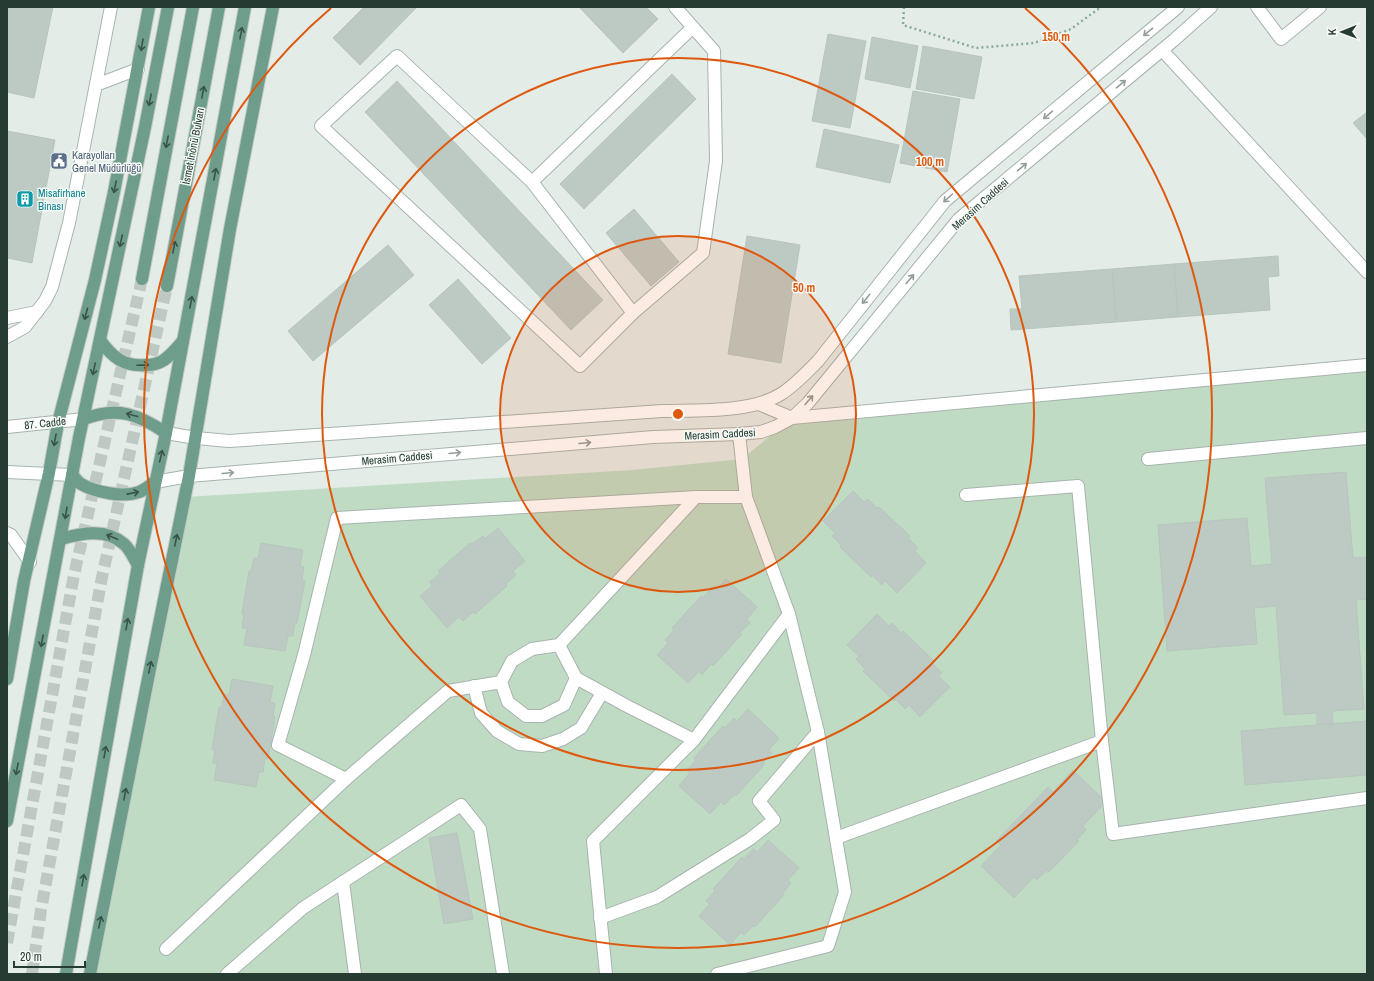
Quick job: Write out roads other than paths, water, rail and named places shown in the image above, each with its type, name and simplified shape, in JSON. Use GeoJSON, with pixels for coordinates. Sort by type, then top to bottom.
{"type":"FeatureCollection","features":[{"type":"Feature","properties":{"kind":"main road"},"geometry":{"type":"LineString","coordinates":[[7,679],[24,581],[30,562],[58,423],[95,280],[114,192],[149,7]]}},
{"type":"Feature","properties":{"kind":"main road"},"geometry":{"type":"LineString","coordinates":[[7,821],[72,475],[145,127],[168,7]]}},
{"type":"Feature","properties":{"kind":"main road"},"geometry":{"type":"LineString","coordinates":[[142,279],[193,7]]}},
{"type":"Feature","properties":{"kind":"main road","name":"İsmet İnönü Bulvarı"},"geometry":{"type":"LineString","coordinates":[[167,286],[219,7]]}},
{"type":"Feature","properties":{"kind":"main road"},"geometry":{"type":"LineString","coordinates":[[66,974],[138,566],[184,340],[246,7]]}},
{"type":"Feature","properties":{"kind":"main road"},"geometry":{"type":"LineString","coordinates":[[90,974],[148,674],[189,476],[230,229],[273,7]]}},
{"type":"Feature","properties":{"kind":"main road"},"geometry":{"type":"LineString","coordinates":[[100,340],[108,351],[122,362],[137,366],[153,365],[163,361],[171,355],[184,340]]}},
{"type":"Feature","properties":{"kind":"main road"},"geometry":{"type":"LineString","coordinates":[[84,419],[94,415],[111,413],[127,414],[141,418],[166,433]]}},
{"type":"Feature","properties":{"kind":"main road"},"geometry":{"type":"LineString","coordinates":[[72,475],[80,484],[112,494],[126,495],[139,492],[155,482]]}},
{"type":"Feature","properties":{"kind":"main road"},"geometry":{"type":"LineString","coordinates":[[61,538],[81,533],[92,533],[114,537],[125,545],[138,566]]}},
{"type":"Feature","properties":{"kind":"street"},"geometry":{"type":"LineString","coordinates":[[7,337],[25,327],[45,301],[52,287],[69,223],[111,7]]}},
{"type":"Feature","properties":{"kind":"street"},"geometry":{"type":"LineString","coordinates":[[633,313],[532,182],[397,56],[321,126],[580,366],[633,313],[703,253],[716,162],[714,51],[675,7]]}},
{"type":"Feature","properties":{"kind":"street"},"geometry":{"type":"LineString","coordinates":[[166,433],[196,438],[230,441],[662,411],[729,409],[759,404],[780,395],[799,380],[818,361],[945,201],[1178,7]]}},
{"type":"Feature","properties":{"kind":"street","name":"Merasim Caddesi"},"geometry":{"type":"LineString","coordinates":[[155,482],[189,476],[653,437],[739,434],[761,432],[775,427],[792,418],[808,403],[959,219],[1162,50],[1211,7]]}},
{"type":"Feature","properties":{"kind":"street"},"geometry":{"type":"LineString","coordinates":[[1257,7],[1281,39],[1320,7]]}},
{"type":"Feature","properties":{"kind":"street"},"geometry":{"type":"LineString","coordinates":[[532,182],[693,27]]}},
{"type":"Feature","properties":{"kind":"street"},"geometry":{"type":"LineString","coordinates":[[1162,50],[1367,272]]}},
{"type":"Feature","properties":{"kind":"street"},"geometry":{"type":"LineString","coordinates":[[96,85],[138,69]]}},
{"type":"Feature","properties":{"kind":"street"},"geometry":{"type":"LineString","coordinates":[[7,318],[37,312]]}},
{"type":"Feature","properties":{"kind":"street"},"geometry":{"type":"LineString","coordinates":[[759,404],[792,418],[1367,365]]}},
{"type":"Feature","properties":{"kind":"street","name":"87. Cadde"},"geometry":{"type":"LineString","coordinates":[[7,427],[58,423],[84,419]]}},
{"type":"Feature","properties":{"kind":"street"},"geometry":{"type":"LineString","coordinates":[[717,974],[828,946],[845,892],[818,732],[789,614],[746,497],[739,434]]}},
{"type":"Feature","properties":{"kind":"street"},"geometry":{"type":"LineString","coordinates":[[1148,459],[1367,438]]}},
{"type":"Feature","properties":{"kind":"street"},"geometry":{"type":"LineString","coordinates":[[7,472],[72,475]]}},
{"type":"Feature","properties":{"kind":"street"},"geometry":{"type":"LineString","coordinates":[[966,495],[1078,486],[1102,741],[1113,834],[1367,798]]}},
{"type":"Feature","properties":{"kind":"street"},"geometry":{"type":"LineString","coordinates":[[346,779],[278,745],[304,655],[337,518],[696,497],[746,497]]}},
{"type":"Feature","properties":{"kind":"street"},"geometry":{"type":"LineString","coordinates":[[576,678],[564,705],[542,716],[526,716],[508,702],[501,682],[512,661],[532,649],[559,646],[696,497]]}},
{"type":"Feature","properties":{"kind":"street"},"geometry":{"type":"LineString","coordinates":[[7,533],[30,562]]}},
{"type":"Feature","properties":{"kind":"street"},"geometry":{"type":"LineString","coordinates":[[606,974],[593,841],[694,740],[789,614]]}},
{"type":"Feature","properties":{"kind":"street"},"geometry":{"type":"LineString","coordinates":[[559,646],[576,678],[694,740]]}},
{"type":"Feature","properties":{"kind":"street"},"geometry":{"type":"LineString","coordinates":[[166,949],[346,779],[448,691],[501,682]]}},
{"type":"Feature","properties":{"kind":"street"},"geometry":{"type":"LineString","coordinates":[[474,686],[481,713],[497,731],[519,744],[542,746],[563,739],[581,728],[602,692]]}},
{"type":"Feature","properties":{"kind":"street"},"geometry":{"type":"LineString","coordinates":[[600,918],[657,897],[750,839],[774,820],[759,801],[818,732]]}},
{"type":"Feature","properties":{"kind":"street"},"geometry":{"type":"LineString","coordinates":[[836,838],[1102,741]]}},
{"type":"Feature","properties":{"kind":"street"},"geometry":{"type":"LineString","coordinates":[[227,974],[303,908],[461,805],[480,829],[503,974]]}},
{"type":"Feature","properties":{"kind":"street"},"geometry":{"type":"LineString","coordinates":[[343,882],[355,974]]}},
{"type":"Feature","properties":{"kind":"tunnel"},"geometry":{"type":"LineString","coordinates":[[7,943],[74,575],[142,279]]}},
{"type":"Feature","properties":{"kind":"tunnel"},"geometry":{"type":"LineString","coordinates":[[32,974],[41,910],[102,577],[167,286]]}},
{"type":"Feature","properties":{"kind":"place","name":"Karayolları Genel Müdürlüğü"},"geometry":{"type":"Point","coordinates":[59,161]}},
{"type":"Feature","properties":{"kind":"place","name":"Misafirhane Binası"},"geometry":{"type":"Point","coordinates":[25,199]}}]}
